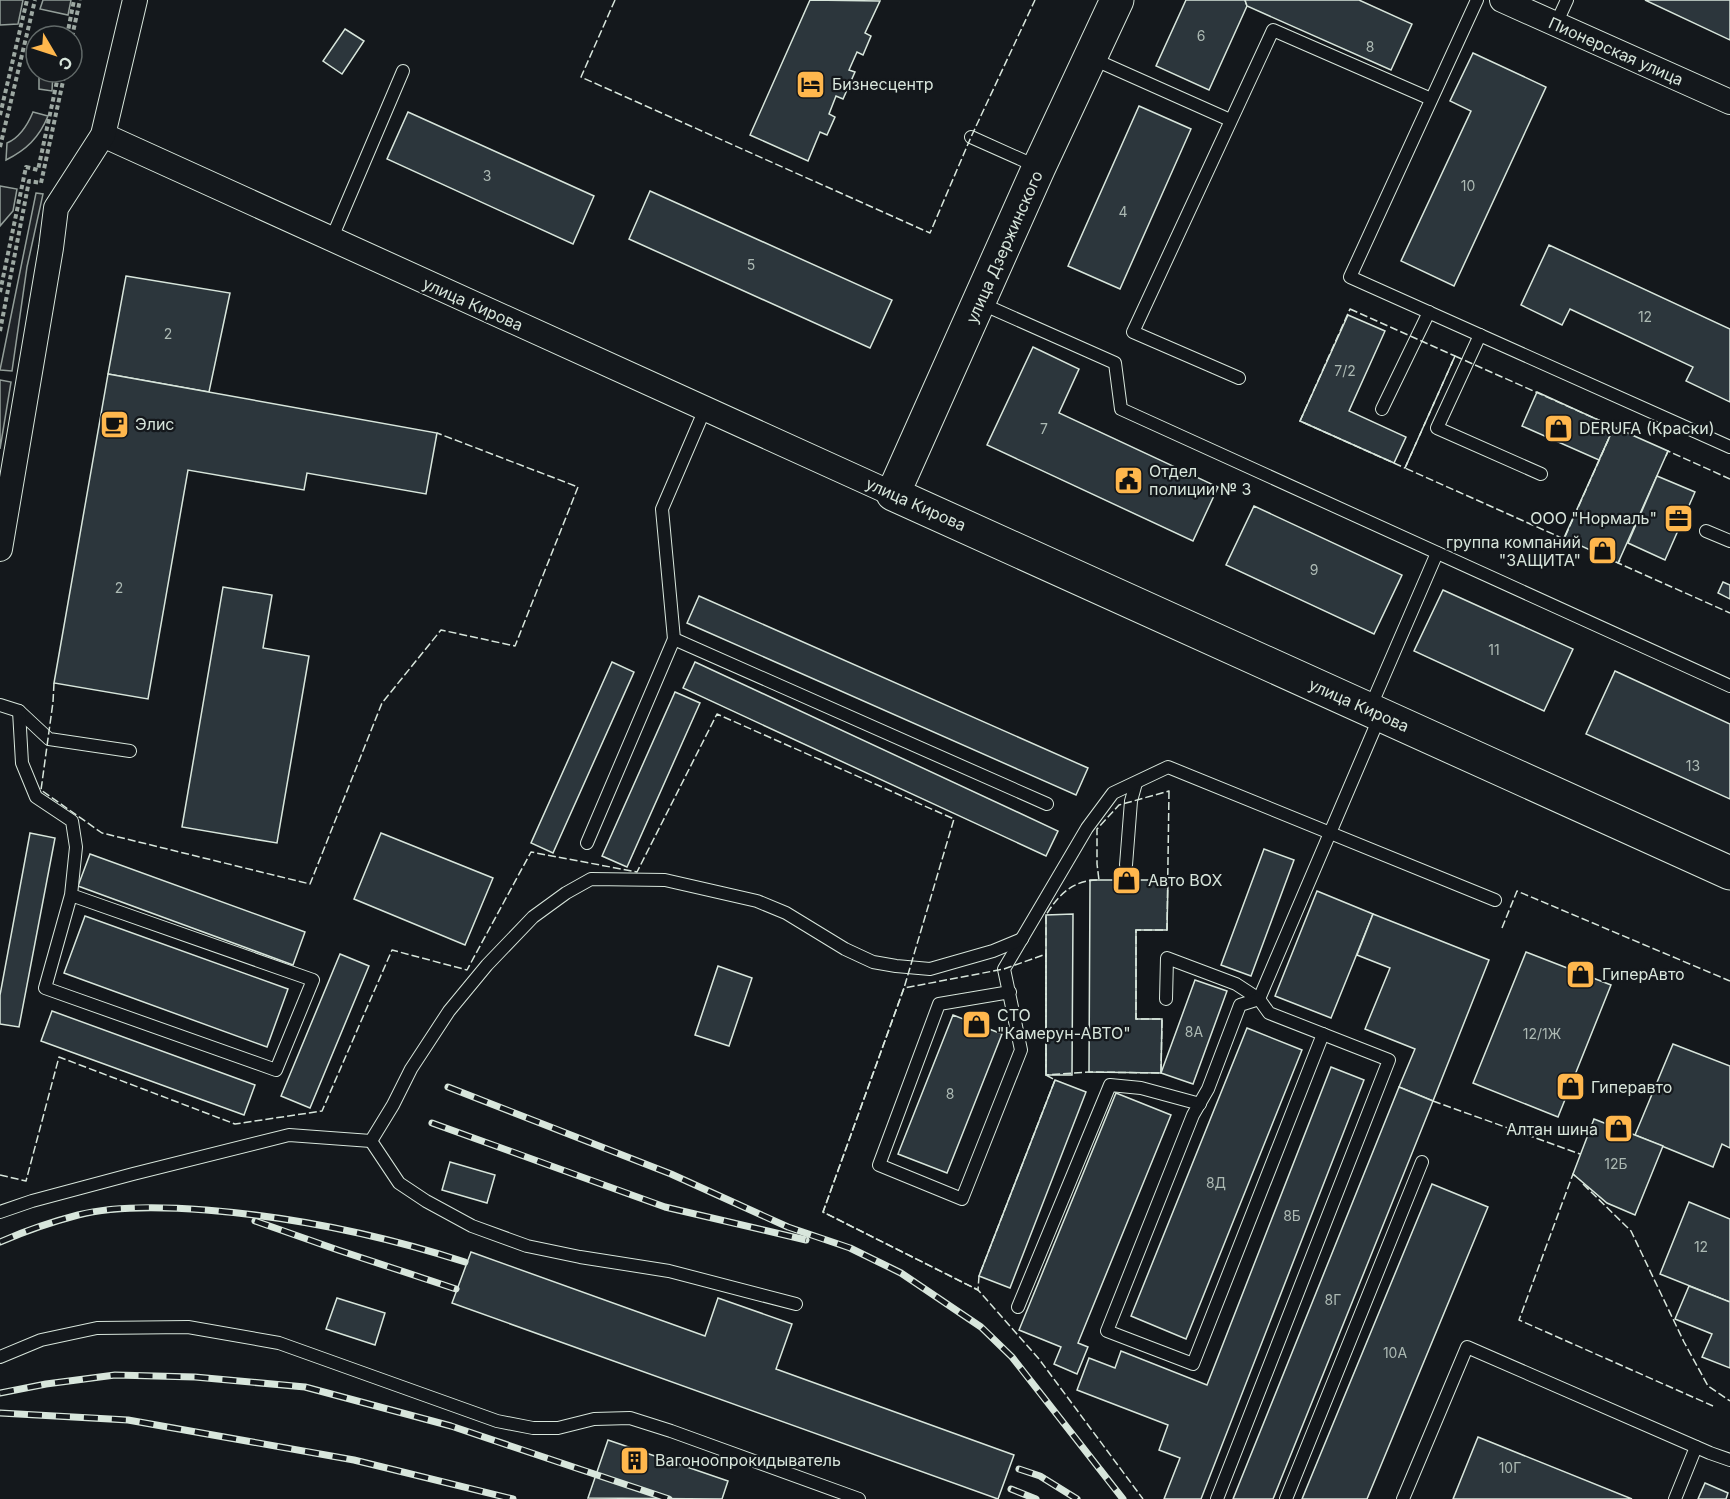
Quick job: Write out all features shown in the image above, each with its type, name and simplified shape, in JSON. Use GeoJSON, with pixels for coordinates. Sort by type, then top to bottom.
{"type":"FeatureCollection","features":[{"type":"Feature","properties":{"kind":"main road","name":"улица Дзержинского"},"geometry":{"type":"LineString","coordinates":[[893,494],[1039,167],[1117,0]]}},
{"type":"Feature","properties":{"kind":"main road","name":"улица Кирова"},"geometry":{"type":"LineString","coordinates":[[893,494],[1730,873]]}},
{"type":"Feature","properties":{"kind":"street"},"geometry":{"type":"LineString","coordinates":[[0,549],[56,208],[103,135],[135,0]]}},
{"type":"Feature","properties":{"kind":"street","name":"Пионерская улица"},"geometry":{"type":"LineString","coordinates":[[1502,0],[1730,102]]}},
{"type":"Feature","properties":{"kind":"street","name":"улица Кирова"},"geometry":{"type":"LineString","coordinates":[[103,135],[893,494]]}},
{"type":"Feature","properties":{"kind":"lane"},"geometry":{"type":"LineString","coordinates":[[1477,0],[1350,277],[1730,447]]}},
{"type":"Feature","properties":{"kind":"lane"},"geometry":{"type":"LineString","coordinates":[[1556,24],[1567,0]]}},
{"type":"Feature","properties":{"kind":"lane"},"geometry":{"type":"LineString","coordinates":[[1239,378],[1134,332],[1273,30],[1431,99]]}},
{"type":"Feature","properties":{"kind":"lane"},"geometry":{"type":"LineString","coordinates":[[1090,58],[1230,120]]}},
{"type":"Feature","properties":{"kind":"lane"},"geometry":{"type":"LineString","coordinates":[[330,240],[403,71]]}},
{"type":"Feature","properties":{"kind":"lane"},"geometry":{"type":"LineString","coordinates":[[971,137],[1039,167]]}},
{"type":"Feature","properties":{"kind":"lane"},"geometry":{"type":"LineString","coordinates":[[979,302],[1115,363],[1121,409],[1730,686]]}},
{"type":"Feature","properties":{"kind":"lane"},"geometry":{"type":"LineString","coordinates":[[1382,409],[1429,312]]}},
{"type":"Feature","properties":{"kind":"lane"},"geometry":{"type":"LineString","coordinates":[[1480,335],[1437,428],[1541,474]]}},
{"type":"Feature","properties":{"kind":"lane"},"geometry":{"type":"LineString","coordinates":[[587,843],[674,639],[662,509],[705,409]]}},
{"type":"Feature","properties":{"kind":"lane"},"geometry":{"type":"LineString","coordinates":[[1706,531],[1730,542]]}},
{"type":"Feature","properties":{"kind":"lane"},"geometry":{"type":"LineString","coordinates":[[1323,1034],[1193,1364],[1107,1331],[1193,1115],[1208,1089],[1240,1005],[1258,999],[1330,832],[1437,553]]}},
{"type":"Feature","properties":{"kind":"lane"},"geometry":{"type":"LineString","coordinates":[[674,639],[1047,804]]}},
{"type":"Feature","properties":{"kind":"lane"},"geometry":{"type":"LineString","coordinates":[[0,705],[19,711],[49,739],[130,751]]}},
{"type":"Feature","properties":{"kind":"lane"},"geometry":{"type":"LineString","coordinates":[[19,711],[22,763],[36,796],[72,821],[76,847],[70,895],[45,988],[276,1070],[313,980],[70,895]]}},
{"type":"Feature","properties":{"kind":"lane"},"geometry":{"type":"LineString","coordinates":[[1010,992],[939,1005],[879,1165],[962,1199],[1021,1050],[1010,992],[1004,969],[1087,828],[1113,793],[1168,767],[1495,900]]}},
{"type":"Feature","properties":{"kind":"lane"},"geometry":{"type":"LineString","coordinates":[[1126,866],[1131,801],[1136,783]]}},
{"type":"Feature","properties":{"kind":"lane"},"geometry":{"type":"LineString","coordinates":[[370,1141],[393,1105],[411,1069],[449,1011],[486,965],[533,917],[566,893],[591,879],[665,880],[756,902],[786,913],[845,949],[873,962],[896,966],[930,969],[993,951],[1022,939]]}},
{"type":"Feature","properties":{"kind":"lane"},"geometry":{"type":"LineString","coordinates":[[1166,999],[1167,958],[1236,984],[1258,999],[1269,1013],[1389,1060],[1217,1499]]}},
{"type":"Feature","properties":{"kind":"lane"},"geometry":{"type":"LineString","coordinates":[[1018,1307],[1110,1085],[1141,1088],[1200,1104]]}},
{"type":"Feature","properties":{"kind":"lane"},"geometry":{"type":"LineString","coordinates":[[0,1212],[133,1174],[289,1135],[370,1141]]}},
{"type":"Feature","properties":{"kind":"lane"},"geometry":{"type":"LineString","coordinates":[[370,1141],[399,1183],[426,1202],[472,1226],[527,1246],[669,1271],[796,1304]]}},
{"type":"Feature","properties":{"kind":"lane"},"geometry":{"type":"LineString","coordinates":[[1286,1499],[1422,1162]]}},
{"type":"Feature","properties":{"kind":"lane"},"geometry":{"type":"LineString","coordinates":[[0,1357],[40,1340],[97,1328],[188,1328],[279,1343],[497,1421],[533,1428],[558,1428],[594,1419],[630,1418],[859,1499]]}},
{"type":"Feature","properties":{"kind":"lane"},"geometry":{"type":"LineString","coordinates":[[1403,1499],[1467,1347],[1695,1447],[1730,1460]]}},
{"type":"Feature","properties":{"kind":"lane"},"geometry":{"type":"LineString","coordinates":[[1675,1499],[1695,1447]]}},
{"type":"Feature","properties":{"kind":"path"},"geometry":{"type":"LineString","coordinates":[[0,115],[27,0]]}},
{"type":"Feature","properties":{"kind":"path"},"geometry":{"type":"LineString","coordinates":[[0,147],[35,0]]}},
{"type":"Feature","properties":{"kind":"path"},"geometry":{"type":"LineString","coordinates":[[69,24],[74,0]]}},
{"type":"Feature","properties":{"kind":"path"},"geometry":{"type":"LineString","coordinates":[[75,24],[80,0]]}},
{"type":"Feature","properties":{"kind":"path"},"geometry":{"type":"LineString","coordinates":[[0,292],[26,167],[38,170],[56,84]]}},
{"type":"Feature","properties":{"kind":"shaded area"},"geometry":{"type":"Polygon","coordinates":[[[0,0],[23,0],[18,24],[0,25],[0,0]]]}},
{"type":"Feature","properties":{"kind":"shaded area"},"geometry":{"type":"Polygon","coordinates":[[[43,0],[71,0],[68,15],[40,9],[43,0]]]}},
{"type":"Feature","properties":{"kind":"shaded area"},"geometry":{"type":"Polygon","coordinates":[[[39,84],[52,84],[52,91],[39,89],[39,84]]]}},
{"type":"Feature","properties":{"kind":"shaded area"},"geometry":{"type":"Polygon","coordinates":[[[33,112],[48,116],[31,142],[6,160],[7,143],[23,130],[33,112]]]}},
{"type":"Feature","properties":{"kind":"shaded area"},"geometry":{"type":"Polygon","coordinates":[[[0,186],[17,189],[13,211],[0,226],[0,186]]]}},
{"type":"Feature","properties":{"kind":"shaded area"},"geometry":{"type":"Polygon","coordinates":[[[36,193],[43,194],[27,267],[12,371],[0,370],[36,193]]]}},
{"type":"Feature","properties":{"kind":"shaded area"},"geometry":{"type":"Polygon","coordinates":[[[0,380],[11,382],[0,449],[0,380]]]}},
{"type":"Feature","properties":{"kind":"building","name":"Бизнесцентр"},"geometry":{"type":"Polygon","coordinates":[[[810,0],[880,1],[865,33],[871,36],[863,55],[857,52],[849,70],[855,72],[843,99],[836,96],[829,114],[835,117],[827,135],[820,132],[808,161],[750,135],[810,0]]]}},
{"type":"Feature","properties":{"kind":"building"},"geometry":{"type":"Polygon","coordinates":[[[1186,0],[1245,0],[1247,6],[1209,90],[1156,66],[1186,0]]]}},
{"type":"Feature","properties":{"kind":"building"},"geometry":{"type":"Polygon","coordinates":[[[1245,0],[1359,0],[1412,24],[1391,70],[1247,6],[1245,0]]]}},
{"type":"Feature","properties":{"kind":"building"},"geometry":{"type":"Polygon","coordinates":[[[1645,0],[1730,0],[1730,40],[1645,0]]]}},
{"type":"Feature","properties":{"kind":"building"},"geometry":{"type":"Polygon","coordinates":[[[345,29],[364,41],[342,74],[323,61],[345,29]]]}},
{"type":"Feature","properties":{"kind":"building"},"geometry":{"type":"Polygon","coordinates":[[[1473,53],[1546,87],[1454,286],[1401,261],[1471,111],[1450,101],[1473,53]]]}},
{"type":"Feature","properties":{"kind":"building"},"geometry":{"type":"Polygon","coordinates":[[[1139,106],[1191,129],[1120,289],[1068,266],[1139,106]]]}},
{"type":"Feature","properties":{"kind":"building"},"geometry":{"type":"Polygon","coordinates":[[[408,112],[594,196],[573,244],[387,159],[408,112]]]}},
{"type":"Feature","properties":{"kind":"building"},"geometry":{"type":"Polygon","coordinates":[[[650,191],[892,300],[870,348],[629,239],[650,191]]]}},
{"type":"Feature","properties":{"kind":"building"},"geometry":{"type":"Polygon","coordinates":[[[1549,245],[1730,329],[1730,402],[1686,381],[1693,367],[1570,309],[1562,325],[1521,305],[1549,245]]]}},
{"type":"Feature","properties":{"kind":"building"},"geometry":{"type":"Polygon","coordinates":[[[126,276],[230,293],[209,392],[108,374],[126,276]]]}},
{"type":"Feature","properties":{"kind":"building"},"geometry":{"type":"Polygon","coordinates":[[[1348,315],[1385,331],[1349,411],[1406,437],[1394,463],[1300,421],[1348,315]]]}},
{"type":"Feature","properties":{"kind":"building"},"geometry":{"type":"Polygon","coordinates":[[[1033,347],[1079,369],[1059,413],[1218,487],[1193,541],[987,445],[1033,347]]]}},
{"type":"Feature","properties":{"kind":"building"},"geometry":{"type":"Polygon","coordinates":[[[108,374],[437,433],[426,494],[307,473],[304,490],[188,470],[148,699],[54,683],[108,374]]]}},
{"type":"Feature","properties":{"kind":"building"},"geometry":{"type":"Polygon","coordinates":[[[1537,392],[1614,427],[1599,460],[1522,426],[1537,392]]]}},
{"type":"Feature","properties":{"kind":"building"},"geometry":{"type":"Polygon","coordinates":[[[1614,427],[1668,451],[1618,563],[1564,538],[1614,427]]]}},
{"type":"Feature","properties":{"kind":"building"},"geometry":{"type":"Polygon","coordinates":[[[1657,476],[1695,492],[1665,560],[1628,543],[1657,476]]]}},
{"type":"Feature","properties":{"kind":"building"},"geometry":{"type":"Polygon","coordinates":[[[1254,506],[1402,575],[1374,634],[1226,565],[1254,506]]]}},
{"type":"Feature","properties":{"kind":"building"},"geometry":{"type":"Polygon","coordinates":[[[1723,582],[1730,585],[1730,599],[1718,593],[1723,582]]]}},
{"type":"Feature","properties":{"kind":"building"},"geometry":{"type":"Polygon","coordinates":[[[223,587],[272,595],[263,648],[309,656],[277,843],[182,827],[223,587]]]}},
{"type":"Feature","properties":{"kind":"building"},"geometry":{"type":"Polygon","coordinates":[[[1443,590],[1573,649],[1544,711],[1414,651],[1443,590]]]}},
{"type":"Feature","properties":{"kind":"building"},"geometry":{"type":"Polygon","coordinates":[[[699,596],[1088,768],[1076,795],[687,623],[699,596]]]}},
{"type":"Feature","properties":{"kind":"building"},"geometry":{"type":"Polygon","coordinates":[[[612,662],[634,672],[553,853],[531,843],[612,662]]]}},
{"type":"Feature","properties":{"kind":"building"},"geometry":{"type":"Polygon","coordinates":[[[695,662],[1058,831],[1046,856],[683,688],[695,662]]]}},
{"type":"Feature","properties":{"kind":"building"},"geometry":{"type":"Polygon","coordinates":[[[1615,671],[1730,724],[1730,799],[1586,734],[1615,671]]]}},
{"type":"Feature","properties":{"kind":"building"},"geometry":{"type":"Polygon","coordinates":[[[675,692],[700,703],[627,867],[602,856],[675,692]]]}},
{"type":"Feature","properties":{"kind":"building"},"geometry":{"type":"Polygon","coordinates":[[[30,833],[55,838],[19,1027],[0,1024],[0,995],[30,833]]]}},
{"type":"Feature","properties":{"kind":"building"},"geometry":{"type":"Polygon","coordinates":[[[381,833],[493,878],[465,945],[354,899],[381,833]]]}},
{"type":"Feature","properties":{"kind":"building"},"geometry":{"type":"Polygon","coordinates":[[[1264,849],[1294,860],[1251,976],[1221,965],[1264,849]]]}},
{"type":"Feature","properties":{"kind":"building"},"geometry":{"type":"Polygon","coordinates":[[[90,854],[305,932],[293,965],[78,886],[90,854]]]}},
{"type":"Feature","properties":{"kind":"building"},"geometry":{"type":"Polygon","coordinates":[[[1090,880],[1168,880],[1167,930],[1136,930],[1136,1019],[1162,1019],[1161,1073],[1089,1072],[1090,880]]]}},
{"type":"Feature","properties":{"kind":"building"},"geometry":{"type":"Polygon","coordinates":[[[1317,891],[1373,914],[1331,1018],[1275,996],[1317,891]]]}},
{"type":"Feature","properties":{"kind":"building"},"geometry":{"type":"Polygon","coordinates":[[[1073,914],[1072,1075],[1046,1075],[1046,915],[1073,914]]]}},
{"type":"Feature","properties":{"kind":"building"},"geometry":{"type":"Polygon","coordinates":[[[1373,914],[1489,960],[1433,1101],[1399,1087],[1415,1049],[1365,1029],[1390,968],[1357,955],[1373,914]]]}},
{"type":"Feature","properties":{"kind":"building"},"geometry":{"type":"Polygon","coordinates":[[[85,916],[288,989],[267,1047],[64,973],[85,916]]]}},
{"type":"Feature","properties":{"kind":"building"},"geometry":{"type":"Polygon","coordinates":[[[1526,952],[1611,985],[1558,1117],[1473,1083],[1526,952]]]}},
{"type":"Feature","properties":{"kind":"building"},"geometry":{"type":"Polygon","coordinates":[[[340,954],[369,966],[310,1108],[281,1096],[340,954]]]}},
{"type":"Feature","properties":{"kind":"building"},"geometry":{"type":"Polygon","coordinates":[[[718,966],[752,978],[729,1046],[695,1035],[718,966]]]}},
{"type":"Feature","properties":{"kind":"building"},"geometry":{"type":"Polygon","coordinates":[[[1195,980],[1227,991],[1193,1084],[1161,1073],[1195,980]]]}},
{"type":"Feature","properties":{"kind":"building"},"geometry":{"type":"Polygon","coordinates":[[[52,1011],[255,1085],[244,1115],[41,1041],[52,1011]]]}},
{"type":"Feature","properties":{"kind":"building"},"geometry":{"type":"Polygon","coordinates":[[[953,1015],[1002,1034],[947,1173],[898,1154],[953,1015]]]}},
{"type":"Feature","properties":{"kind":"building"},"geometry":{"type":"Polygon","coordinates":[[[1247,1028],[1302,1050],[1186,1339],[1131,1316],[1247,1028]]]}},
{"type":"Feature","properties":{"kind":"building"},"geometry":{"type":"Polygon","coordinates":[[[1673,1044],[1730,1066],[1730,1148],[1722,1144],[1713,1167],[1635,1135],[1673,1044]]]}},
{"type":"Feature","properties":{"kind":"building"},"geometry":{"type":"Polygon","coordinates":[[[1331,1067],[1364,1080],[1201,1499],[1164,1499],[1180,1458],[1159,1450],[1168,1425],[1077,1390],[1089,1358],[1115,1368],[1121,1351],[1207,1385],[1331,1067]]]}},
{"type":"Feature","properties":{"kind":"building"},"geometry":{"type":"Polygon","coordinates":[[[1055,1080],[1086,1092],[1010,1288],[979,1276],[1055,1080]]]}},
{"type":"Feature","properties":{"kind":"building"},"geometry":{"type":"Polygon","coordinates":[[[1399,1087],[1433,1101],[1273,1499],[1233,1499],[1399,1087]]]}},
{"type":"Feature","properties":{"kind":"building"},"geometry":{"type":"Polygon","coordinates":[[[1116,1093],[1171,1115],[1078,1343],[1088,1347],[1077,1374],[1054,1364],[1061,1347],[1019,1330],[1116,1093]]]}},
{"type":"Feature","properties":{"kind":"building"},"geometry":{"type":"Polygon","coordinates":[[[1594,1119],[1663,1146],[1635,1215],[1607,1203],[1573,1174],[1594,1119]]]}},
{"type":"Feature","properties":{"kind":"building"},"geometry":{"type":"Polygon","coordinates":[[[450,1162],[495,1175],[487,1203],[442,1190],[450,1162]]]}},
{"type":"Feature","properties":{"kind":"building"},"geometry":{"type":"Polygon","coordinates":[[[1432,1184],[1488,1207],[1367,1499],[1302,1499],[1432,1184]]]}},
{"type":"Feature","properties":{"kind":"building"},"geometry":{"type":"Polygon","coordinates":[[[1689,1202],[1730,1219],[1730,1302],[1660,1274],[1689,1202]]]}},
{"type":"Feature","properties":{"kind":"building"},"geometry":{"type":"Polygon","coordinates":[[[471,1252],[705,1336],[718,1298],[792,1324],[776,1369],[1014,1455],[998,1499],[452,1303],[471,1252]]]}},
{"type":"Feature","properties":{"kind":"building"},"geometry":{"type":"Polygon","coordinates":[[[1689,1286],[1730,1302],[1730,1368],[1702,1357],[1712,1334],[1675,1319],[1689,1286]]]}},
{"type":"Feature","properties":{"kind":"building"},"geometry":{"type":"Polygon","coordinates":[[[337,1298],[385,1313],[375,1345],[326,1329],[337,1298]]]}},
{"type":"Feature","properties":{"kind":"building"},"geometry":{"type":"Polygon","coordinates":[[[1478,1437],[1632,1499],[1453,1499],[1478,1437]]]}},
{"type":"Feature","properties":{"kind":"building","name":"Вагоноопрокидыватель"},"geometry":{"type":"Polygon","coordinates":[[[608,1440],[728,1481],[722,1499],[588,1498],[608,1440]]]}},
{"type":"Feature","properties":{"kind":"building"},"geometry":{"type":"Polygon","coordinates":[[[1705,1483],[1728,1493],[1726,1499],[1698,1499],[1705,1483]]]}},
{"type":"Feature","properties":{"kind":"railway"},"geometry":{"type":"LineString","coordinates":[[448,1087],[671,1174],[788,1227],[850,1248],[901,1273],[981,1327],[1012,1357],[1123,1499]]}},
{"type":"Feature","properties":{"kind":"railway"},"geometry":{"type":"LineString","coordinates":[[432,1123],[665,1207],[806,1240]]}},
{"type":"Feature","properties":{"kind":"railway"},"geometry":{"type":"LineString","coordinates":[[0,1242],[48,1224],[93,1212],[125,1208],[175,1208],[272,1217],[337,1228],[401,1243],[465,1262]]}},
{"type":"Feature","properties":{"kind":"railway"},"geometry":{"type":"LineString","coordinates":[[255,1221],[456,1289]]}},
{"type":"Feature","properties":{"kind":"railway"},"geometry":{"type":"LineString","coordinates":[[0,1393],[115,1375],[195,1377],[305,1387],[451,1426],[669,1499]]}},
{"type":"Feature","properties":{"kind":"railway"},"geometry":{"type":"LineString","coordinates":[[0,1413],[128,1420],[354,1460],[513,1499]]}},
{"type":"Feature","properties":{"kind":"railway"},"geometry":{"type":"LineString","coordinates":[[1019,1469],[1040,1476],[1077,1499]]}},
{"type":"Feature","properties":{"kind":"railway"},"geometry":{"type":"LineString","coordinates":[[1011,1489],[1036,1499]]}},
{"type":"Feature","properties":{"kind":"fence"},"geometry":{"type":"LineString","coordinates":[[615,0],[581,77],[930,233],[971,137],[1035,0]]}},
{"type":"Feature","properties":{"kind":"fence"},"geometry":{"type":"LineString","coordinates":[[1350,309],[1455,356],[1405,468],[1300,421],[1350,309]]}},
{"type":"Feature","properties":{"kind":"fence"},"geometry":{"type":"LineString","coordinates":[[1455,356],[1614,427],[1564,539],[1405,468],[1455,356]]}},
{"type":"Feature","properties":{"kind":"fence"},"geometry":{"type":"LineString","coordinates":[[54,683],[41,790],[102,833],[310,884],[382,703],[441,630],[515,646],[578,487],[437,433]]}},
{"type":"Feature","properties":{"kind":"fence"},"geometry":{"type":"LineString","coordinates":[[1666,456],[1668,451],[1730,479]]}},
{"type":"Feature","properties":{"kind":"fence"},"geometry":{"type":"LineString","coordinates":[[1620,560],[1618,563],[1730,613]]}},
{"type":"Feature","properties":{"kind":"fence"},"geometry":{"type":"LineString","coordinates":[[0,1175],[26,1181],[59,1057],[235,1124],[322,1111],[392,950],[467,970],[531,852],[637,872],[717,714],[954,819],[904,988],[823,1212],[978,1290],[1039,1359],[1143,1499]]}},
{"type":"Feature","properties":{"kind":"fence"},"geometry":{"type":"LineString","coordinates":[[1169,791],[1167,930],[1136,930],[1136,1019],[1162,1019],[1161,1073],[1089,1072],[1046,1075],[1046,915],[1056,901],[1074,886],[1099,880],[1097,829],[1119,805],[1169,791]]}},
{"type":"Feature","properties":{"kind":"fence"},"geometry":{"type":"LineString","coordinates":[[1502,928],[1517,891],[1730,981]]}},
{"type":"Feature","properties":{"kind":"fence"},"geometry":{"type":"LineString","coordinates":[[1046,954],[1046,1075],[1055,1080],[979,1276],[978,1290],[823,1212],[904,988],[1004,969],[1046,954]]}},
{"type":"Feature","properties":{"kind":"fence"},"geometry":{"type":"LineString","coordinates":[[1433,1101],[1580,1154]]}},
{"type":"Feature","properties":{"kind":"fence"},"geometry":{"type":"LineString","coordinates":[[1575,1176],[1573,1174],[1519,1320],[1713,1406]]}},
{"type":"Feature","properties":{"kind":"fence"},"geometry":{"type":"LineString","coordinates":[[1583,1184],[1631,1231],[1684,1342],[1708,1386],[1730,1401]]}},
{"type":"Feature","properties":{"kind":"place","name":"Бизнесцентр"},"geometry":{"type":"Point","coordinates":[811,84]}},
{"type":"Feature","properties":{"kind":"place","name":"Элис"},"geometry":{"type":"Point","coordinates":[114,424]}},
{"type":"Feature","properties":{"kind":"place","name":"DERUFA (Краски)"},"geometry":{"type":"Point","coordinates":[1558,428]}},
{"type":"Feature","properties":{"kind":"place","name":"Отдел полиции № 3"},"geometry":{"type":"Point","coordinates":[1128,480]}},
{"type":"Feature","properties":{"kind":"place","name":"ООО \"Нормаль\""},"geometry":{"type":"Point","coordinates":[1678,518]}},
{"type":"Feature","properties":{"kind":"place","name":"группа компаний \"ЗАЩИТА\""},"geometry":{"type":"Point","coordinates":[1602,551]}},
{"type":"Feature","properties":{"kind":"place","name":"Авто BOX"},"geometry":{"type":"Point","coordinates":[1127,880]}},
{"type":"Feature","properties":{"kind":"place","name":"ГиперАвто"},"geometry":{"type":"Point","coordinates":[1581,974]}},
{"type":"Feature","properties":{"kind":"place","name":"СТО \"Камерун-АВТО\""},"geometry":{"type":"Point","coordinates":[976,1024]}},
{"type":"Feature","properties":{"kind":"place","name":"Гиперавто"},"geometry":{"type":"Point","coordinates":[1570,1087]}},
{"type":"Feature","properties":{"kind":"place","name":"Алтан шина"},"geometry":{"type":"Point","coordinates":[1619,1129]}},
{"type":"Feature","properties":{"kind":"place","name":"Вагоноопрокидыватель"},"geometry":{"type":"Point","coordinates":[634,1460]}}]}
